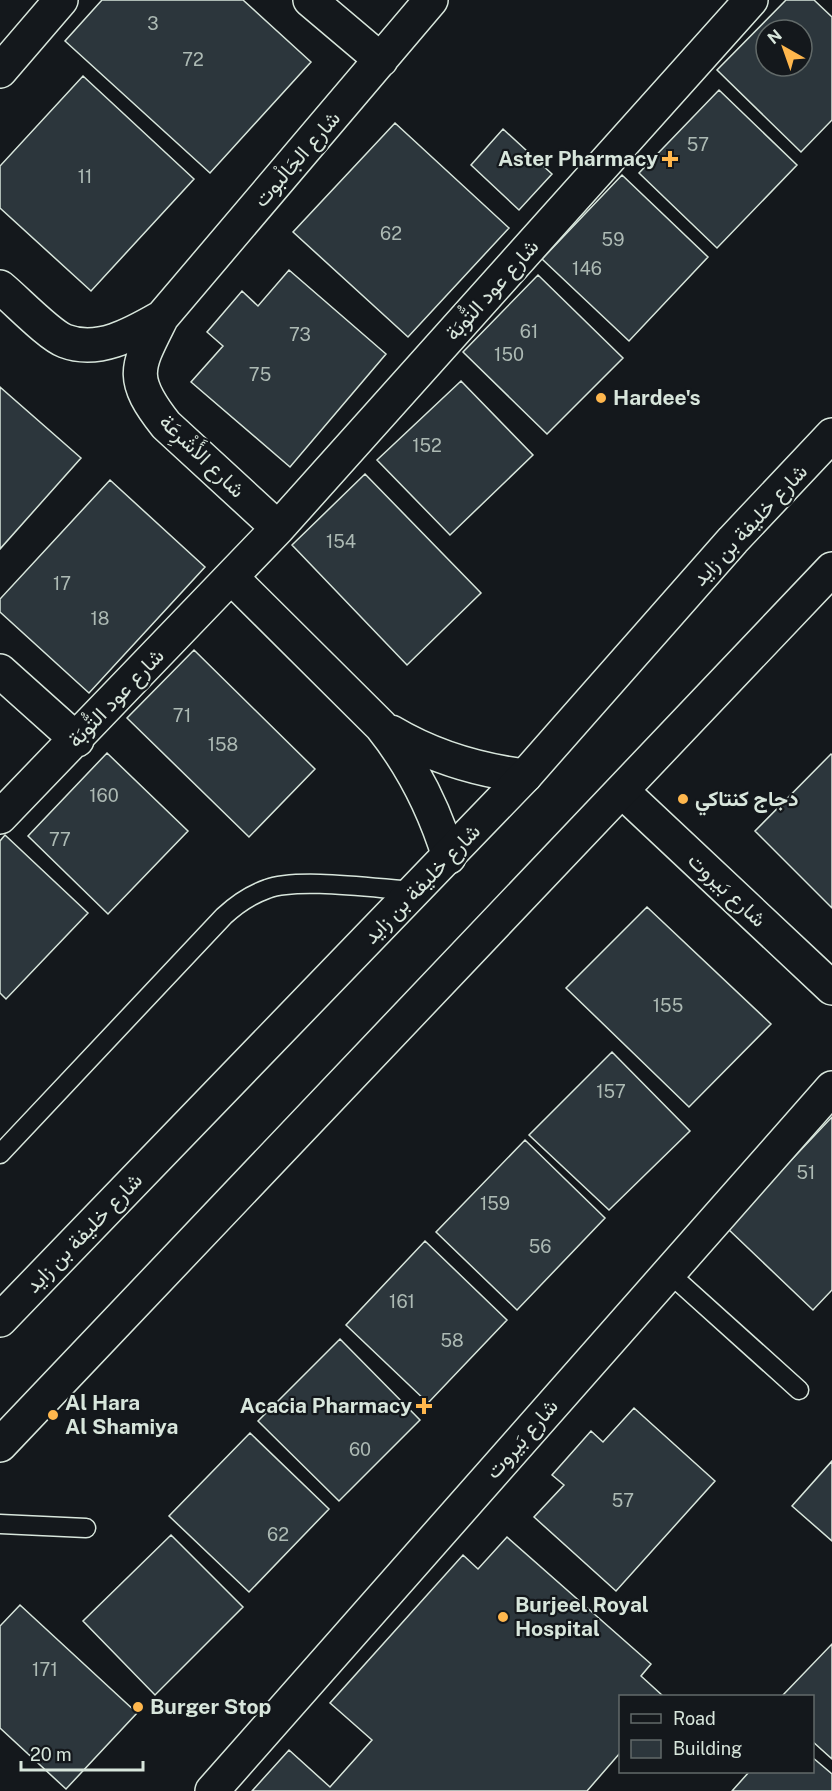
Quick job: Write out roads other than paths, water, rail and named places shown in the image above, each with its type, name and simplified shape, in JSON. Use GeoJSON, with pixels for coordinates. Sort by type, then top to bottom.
{"type":"FeatureCollection","features":[{"type":"Feature","properties":{"kind":"street"},"geometry":{"type":"LineString","coordinates":[[0,71],[61,0]]}},
{"type":"Feature","properties":{"kind":"street"},"geometry":{"type":"LineString","coordinates":[[310,0],[381,60]]}},
{"type":"Feature","properties":{"kind":"street","name":"شارع الجَالْبوت"},"geometry":{"type":"LineString","coordinates":[[162,317],[430,0]]}},
{"type":"Feature","properties":{"kind":"street","name":"شارع عود التُّوبَة"},"geometry":{"type":"LineString","coordinates":[[0,817],[77,740],[278,528],[751,0]]}},
{"type":"Feature","properties":{"kind":"street"},"geometry":{"type":"LineString","coordinates":[[0,287],[63,340],[86,346],[126,336],[162,317]]}},
{"type":"Feature","properties":{"kind":"street","name":"شارع الأَشْرِعَة"},"geometry":{"type":"LineString","coordinates":[[162,317],[141,360],[141,386],[151,407],[166,425],[278,528]]}},
{"type":"Feature","properties":{"kind":"street","name":"شارع خليفة بن زايد"},"geometry":{"type":"LineString","coordinates":[[0,1320],[525,776],[733,540],[832,435]]}},
{"type":"Feature","properties":{"kind":"street"},"geometry":{"type":"LineString","coordinates":[[0,1445],[832,569]]}},
{"type":"Feature","properties":{"kind":"street"},"geometry":{"type":"LineString","coordinates":[[232,578],[381,726],[411,766],[429,801],[449,856]]}},
{"type":"Feature","properties":{"kind":"street"},"geometry":{"type":"LineString","coordinates":[[0,671],[77,740]]}},
{"type":"Feature","properties":{"kind":"street"},"geometry":{"type":"LineString","coordinates":[[381,726],[408,742],[465,766],[525,776]]}},
{"type":"Feature","properties":{"kind":"street","name":"شارع بَيروت"},"geometry":{"type":"LineString","coordinates":[[622,791],[832,988]]}},
{"type":"Feature","properties":{"kind":"street","name":"شارع بَيروت"},"geometry":{"type":"LineString","coordinates":[[212,1791],[832,1088]]}},
{"type":"Feature","properties":{"kind":"lane"},"geometry":{"type":"LineString","coordinates":[[0,1154],[224,916],[244,899],[269,888],[295,884],[416,891]]}},
{"type":"Feature","properties":{"kind":"lane"},"geometry":{"type":"LineString","coordinates":[[669,1273],[799,1390]]}},
{"type":"Feature","properties":{"kind":"lane"},"geometry":{"type":"LineString","coordinates":[[0,1524],[86,1528]]}},
{"type":"Feature","properties":{"kind":"place","name":"Aster Pharmacy"},"geometry":{"type":"Point","coordinates":[670,159]}},
{"type":"Feature","properties":{"kind":"place","name":"Hardee's"},"geometry":{"type":"Point","coordinates":[601,398]}},
{"type":"Feature","properties":{"kind":"place","name":"دجاج كنتاكي"},"geometry":{"type":"Point","coordinates":[683,799]}},
{"type":"Feature","properties":{"kind":"place","name":"Acacia Pharmacy"},"geometry":{"type":"Point","coordinates":[424,1406]}},
{"type":"Feature","properties":{"kind":"place","name":"Al Hara Al Shamiya"},"geometry":{"type":"Point","coordinates":[53,1415]}},
{"type":"Feature","properties":{"kind":"place","name":"Burjeel Royal Hospital"},"geometry":{"type":"Point","coordinates":[503,1617]}},
{"type":"Feature","properties":{"kind":"place","name":"Burger Stop"},"geometry":{"type":"Point","coordinates":[138,1707]}}]}
